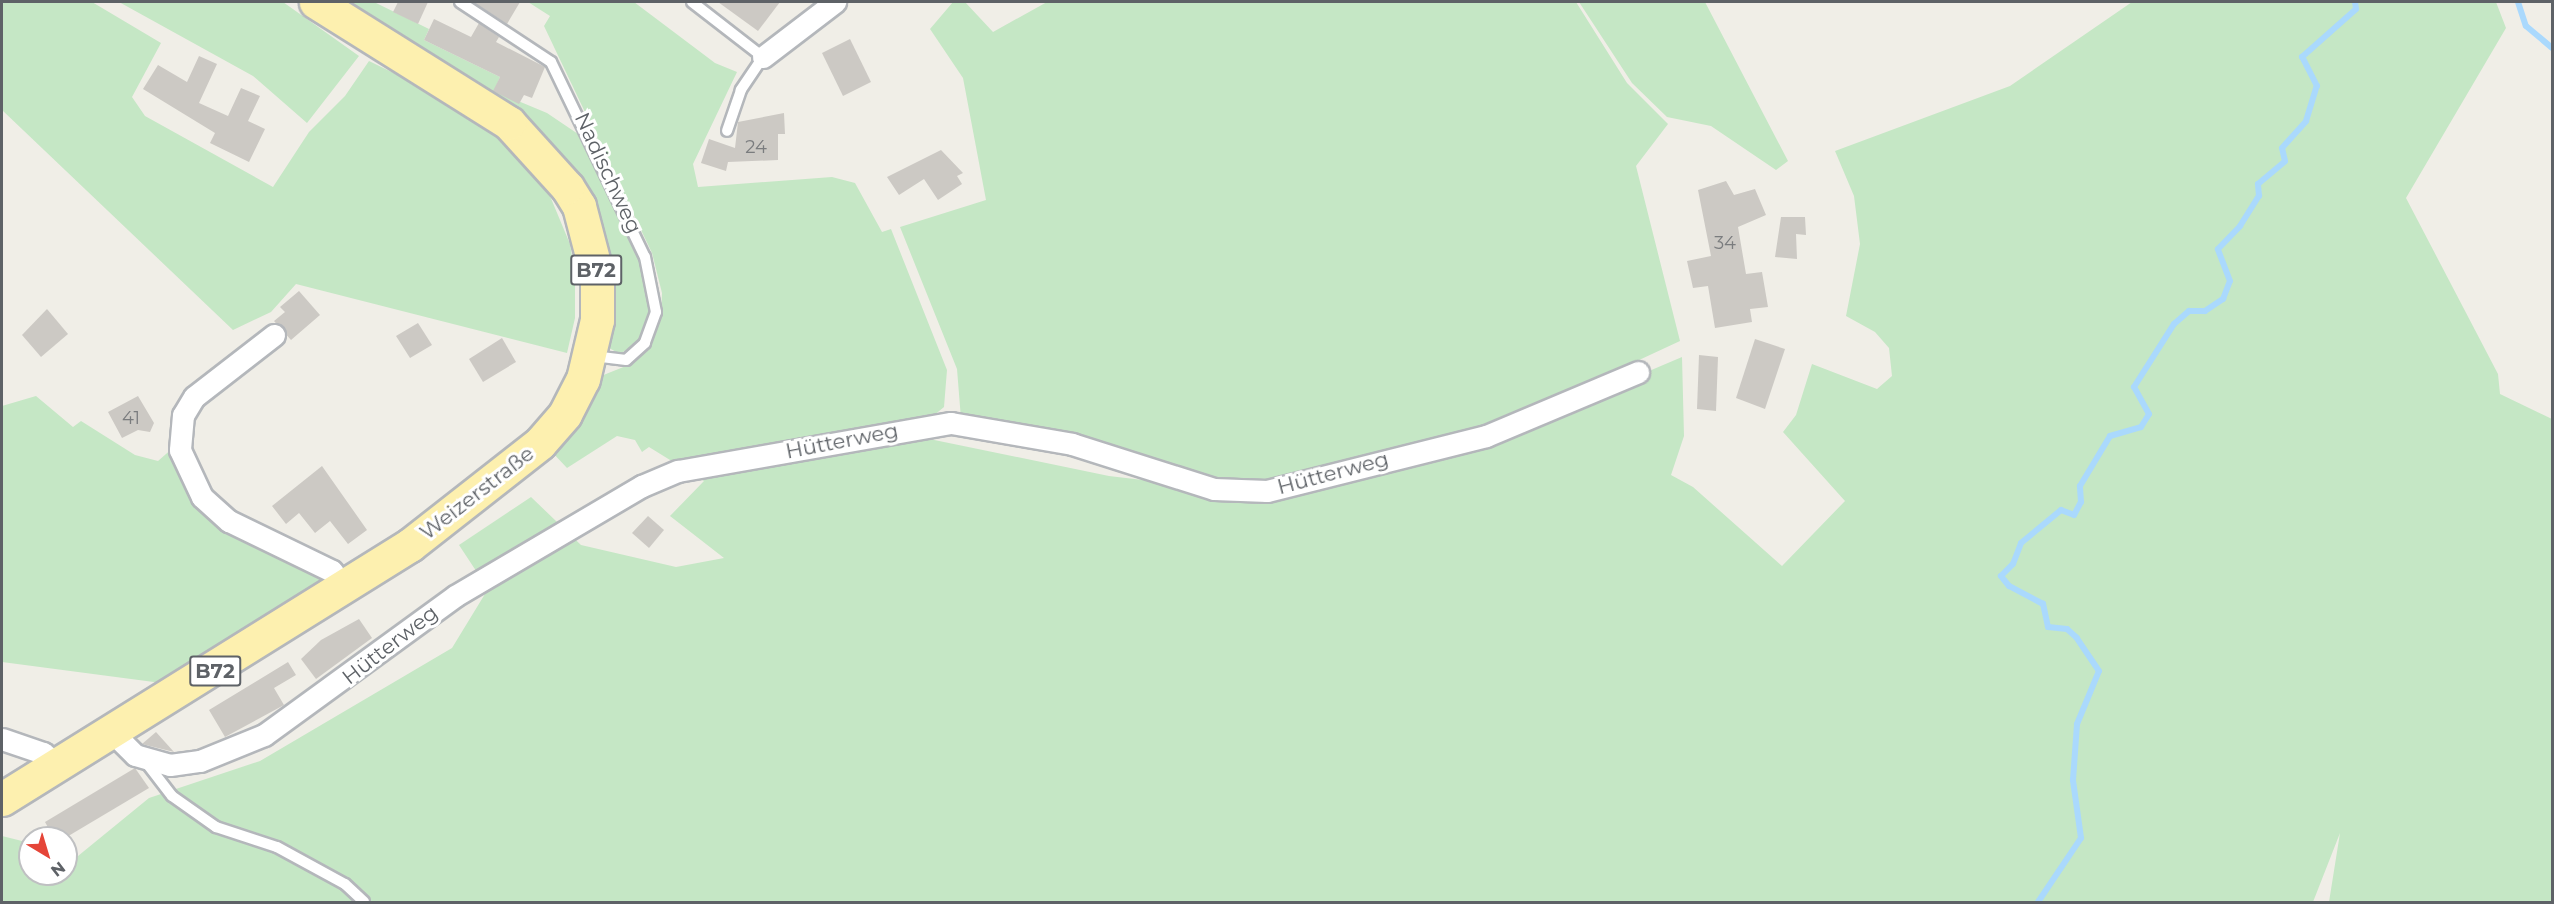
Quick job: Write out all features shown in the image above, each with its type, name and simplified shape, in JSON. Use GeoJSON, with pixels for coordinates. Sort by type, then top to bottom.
{"type":"FeatureCollection","features":[{"type":"Feature","properties":{"kind":"main road","name":"Weizerstraße"},"geometry":{"type":"LineString","coordinates":[[2,799],[113,733],[345,588],[475,498],[533,450],[574,398],[595,357],[599,303],[592,244],[579,206],[549,162],[509,123],[316,2]]}},
{"type":"Feature","properties":{"kind":"street"},"geometry":{"type":"LineString","coordinates":[[763,57],[836,2]]}},
{"type":"Feature","properties":{"kind":"street"},"geometry":{"type":"LineString","coordinates":[[274,335],[194,397],[183,415],[180,450],[202,497],[229,521],[332,571],[345,588]]}},
{"type":"Feature","properties":{"kind":"street","name":"Hütterweg"},"geometry":{"type":"LineString","coordinates":[[145,761],[200,761],[264,735],[455,596],[642,486],[678,471],[951,423],[1072,444],[1214,489],[1267,491],[1486,436],[1638,372]]}},
{"type":"Feature","properties":{"kind":"street"},"geometry":{"type":"LineString","coordinates":[[113,733],[145,761]]}},
{"type":"Feature","properties":{"kind":"street"},"geometry":{"type":"LineString","coordinates":[[2,739],[43,753],[58,766]]}},
{"type":"Feature","properties":{"kind":"lane","name":"Nadischweg"},"geometry":{"type":"LineString","coordinates":[[460,2],[551,62],[639,240],[654,289],[654,323],[632,357],[595,357]]}},
{"type":"Feature","properties":{"kind":"lane"},"geometry":{"type":"LineString","coordinates":[[692,2],[763,57],[741,90],[727,131]]}},
{"type":"Feature","properties":{"kind":"lane"},"geometry":{"type":"LineString","coordinates":[[145,761],[172,796],[216,827],[277,847],[345,884],[364,903]]}},
{"type":"Feature","properties":{"kind":"green space"},"geometry":{"type":"Polygon","coordinates":[[[2,2],[92,2],[161,43],[132,97],[145,116],[273,187],[309,132],[345,96],[369,61],[408,80],[506,143],[545,184],[570,244],[575,274],[575,318],[567,353],[296,284],[271,312],[233,330],[2,110],[2,2]]]}},
{"type":"Feature","properties":{"kind":"green space"},"geometry":{"type":"Polygon","coordinates":[[[119,2],[283,2],[359,56],[307,123],[253,76],[119,2]]]}},
{"type":"Feature","properties":{"kind":"green space"},"geometry":{"type":"Polygon","coordinates":[[[334,2],[374,2],[429,29],[424,40],[500,77],[494,91],[547,113],[581,136],[641,259],[651,311],[639,341],[620,354],[609,348],[586,199],[334,2]]]}},
{"type":"Feature","properties":{"kind":"green space"},"geometry":{"type":"Polygon","coordinates":[[[528,2],[634,2],[715,63],[737,72],[693,164],[698,187],[832,177],[855,183],[882,232],[891,229],[947,370],[944,407],[910,435],[1109,476],[1270,495],[1602,391],[1682,357],[1684,436],[1671,475],[1693,487],[1782,566],[1845,501],[1783,432],[1796,415],[1812,364],[1877,389],[1892,376],[1889,348],[1875,332],[1846,316],[1860,244],[1854,196],[1835,151],[2010,86],[2132,2],[2496,2],[2506,28],[2406,198],[2498,374],[2500,394],[2552,419],[2552,902],[2329,902],[2340,833],[2313,902],[2,902],[2,836],[18,840],[18,886],[78,886],[78,856],[149,798],[260,761],[452,648],[488,589],[459,545],[531,497],[581,545],[676,567],[724,558],[670,516],[704,481],[649,447],[642,452],[635,440],[617,436],[567,468],[551,451],[601,376],[631,364],[649,347],[661,319],[662,293],[652,253],[544,26],[550,16],[528,2]]]}},
{"type":"Feature","properties":{"kind":"green space"},"geometry":{"type":"Polygon","coordinates":[[[953,2],[965,2],[993,32],[1047,2],[1576,2],[1627,83],[1668,124],[1636,166],[1680,341],[1506,422],[1254,485],[1213,485],[1108,444],[961,419],[957,369],[900,227],[986,200],[963,78],[930,29],[953,2]]]}},
{"type":"Feature","properties":{"kind":"green space"},"geometry":{"type":"Polygon","coordinates":[[[1579,2],[1705,2],[1788,161],[1776,170],[1711,126],[1667,117],[1632,83],[1579,2]]]}},
{"type":"Feature","properties":{"kind":"green space"},"geometry":{"type":"Polygon","coordinates":[[[36,396],[73,427],[81,421],[135,455],[158,461],[174,447],[182,479],[322,574],[327,583],[169,684],[2,662],[2,406],[36,396]]]}},
{"type":"Feature","properties":{"kind":"building"},"geometry":{"type":"Polygon","coordinates":[[[398,2],[428,2],[418,24],[393,12],[398,2]]]}},
{"type":"Feature","properties":{"kind":"building"},"geometry":{"type":"Polygon","coordinates":[[[473,2],[520,2],[507,24],[473,2]]]}},
{"type":"Feature","properties":{"kind":"building"},"geometry":{"type":"Polygon","coordinates":[[[718,2],[780,2],[758,31],[718,2]]]}},
{"type":"Feature","properties":{"kind":"building"},"geometry":{"type":"Polygon","coordinates":[[[434,19],[471,37],[479,23],[499,37],[496,42],[545,67],[532,98],[524,95],[519,104],[493,91],[500,77],[424,40],[434,19]]]}},
{"type":"Feature","properties":{"kind":"building"},"geometry":{"type":"Polygon","coordinates":[[[850,39],[871,82],[843,96],[822,53],[850,39]]]}},
{"type":"Feature","properties":{"kind":"building"},"geometry":{"type":"Polygon","coordinates":[[[199,56],[217,64],[199,103],[228,116],[241,88],[260,96],[248,121],[265,129],[249,162],[210,143],[215,133],[143,89],[158,65],[187,82],[199,56]]]}},
{"type":"Feature","properties":{"kind":"building"},"geometry":{"type":"Polygon","coordinates":[[[784,113],[785,134],[778,134],[778,160],[728,162],[726,171],[701,163],[709,139],[735,148],[738,122],[784,113]]]}},
{"type":"Feature","properties":{"kind":"building"},"geometry":{"type":"Polygon","coordinates":[[[941,150],[963,173],[957,176],[962,184],[938,200],[924,179],[899,195],[887,177],[941,150]]]}},
{"type":"Feature","properties":{"kind":"building"},"geometry":{"type":"Polygon","coordinates":[[[1726,181],[1734,195],[1755,189],[1766,215],[1738,227],[1746,274],[1762,272],[1768,307],[1750,309],[1752,322],[1715,328],[1708,286],[1693,288],[1687,261],[1711,256],[1698,190],[1726,181]]]}},
{"type":"Feature","properties":{"kind":"building"},"geometry":{"type":"Polygon","coordinates":[[[1781,217],[1805,217],[1806,235],[1796,234],[1797,259],[1775,257],[1781,217]]]}},
{"type":"Feature","properties":{"kind":"building"},"geometry":{"type":"Polygon","coordinates":[[[299,291],[320,315],[291,340],[274,321],[285,312],[280,307],[299,291]]]}},
{"type":"Feature","properties":{"kind":"building"},"geometry":{"type":"Polygon","coordinates":[[[47,309],[68,334],[41,357],[22,335],[47,309]]]}},
{"type":"Feature","properties":{"kind":"building"},"geometry":{"type":"Polygon","coordinates":[[[418,323],[432,345],[410,358],[396,336],[418,323]]]}},
{"type":"Feature","properties":{"kind":"building"},"geometry":{"type":"Polygon","coordinates":[[[502,338],[516,362],[483,382],[469,359],[502,338]]]}},
{"type":"Feature","properties":{"kind":"building"},"geometry":{"type":"Polygon","coordinates":[[[1755,339],[1785,349],[1765,409],[1736,398],[1755,339]]]}},
{"type":"Feature","properties":{"kind":"building"},"geometry":{"type":"Polygon","coordinates":[[[1699,355],[1718,357],[1716,411],[1697,409],[1699,355]]]}},
{"type":"Feature","properties":{"kind":"building"},"geometry":{"type":"Polygon","coordinates":[[[138,396],[154,423],[150,432],[138,430],[122,438],[108,412],[138,396]]]}},
{"type":"Feature","properties":{"kind":"building"},"geometry":{"type":"Polygon","coordinates":[[[322,466],[367,530],[348,544],[330,521],[315,533],[299,513],[286,524],[272,506],[322,466]]]}},
{"type":"Feature","properties":{"kind":"building"},"geometry":{"type":"Polygon","coordinates":[[[648,516],[664,530],[649,548],[632,533],[648,516]]]}},
{"type":"Feature","properties":{"kind":"building"},"geometry":{"type":"Polygon","coordinates":[[[359,619],[372,638],[316,679],[301,659],[321,640],[359,619]]]}},
{"type":"Feature","properties":{"kind":"building"},"geometry":{"type":"Polygon","coordinates":[[[288,662],[296,675],[274,688],[284,705],[225,737],[209,710],[288,662]]]}},
{"type":"Feature","properties":{"kind":"building"},"geometry":{"type":"Polygon","coordinates":[[[156,732],[174,752],[142,744],[156,732]]]}},
{"type":"Feature","properties":{"kind":"building"},"geometry":{"type":"Polygon","coordinates":[[[135,768],[149,788],[78,830],[78,826],[47,826],[45,822],[135,768]]]}},
{"type":"Feature","properties":{"kind":"waterway"},"geometry":{"type":"LineString","coordinates":[[2038,902],[2081,838],[2073,780],[2077,724],[2099,671],[2077,638],[2067,629],[2048,627],[2043,604],[2009,586],[2001,576],[2013,564],[2021,543],[2061,510],[2074,515],[2081,502],[2080,486],[2110,436],[2141,427],[2149,414],[2134,387],[2174,324],[2189,311],[2205,311],[2223,299],[2230,281],[2218,249],[2240,226],[2259,196],[2258,184],[2285,161],[2282,148],[2306,121],[2317,86],[2302,57],[2356,9],[2355,2]]}},
{"type":"Feature","properties":{"kind":"waterway"},"geometry":{"type":"LineString","coordinates":[[2518,2],[2526,26],[2552,48]]}}]}
